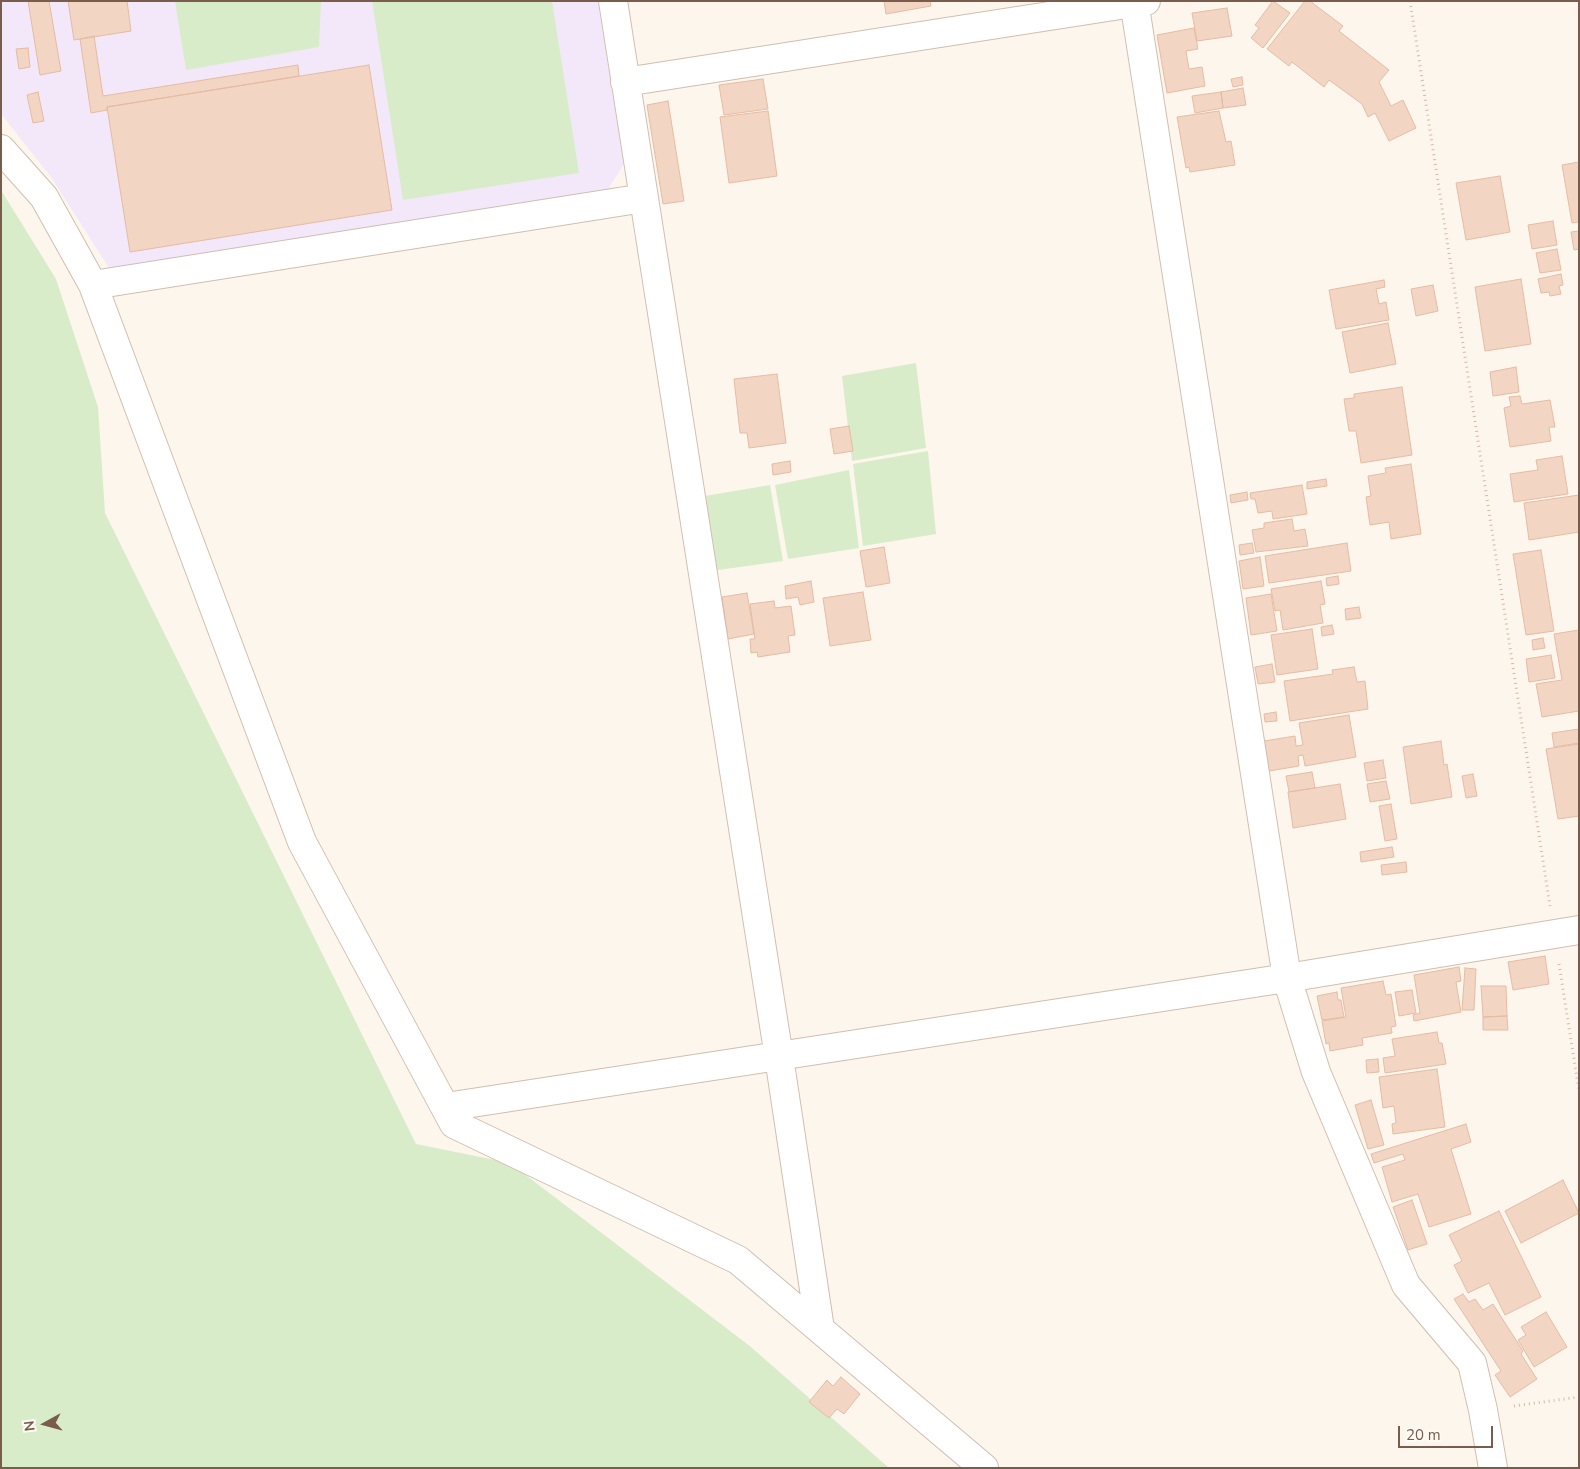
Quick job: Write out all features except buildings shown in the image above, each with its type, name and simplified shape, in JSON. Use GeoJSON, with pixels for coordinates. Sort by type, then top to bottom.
{"type":"FeatureCollection","features":[{"type":"Feature","properties":{"kind":"street"},"geometry":{"type":"LineString","coordinates":[[613,1],[820,1329]]}},
{"type":"Feature","properties":{"kind":"street"},"geometry":{"type":"LineString","coordinates":[[625,82],[1138,2],[1287,978],[1316,1072],[1406,1285],[1472,1363],[1483,1410],[1493,1468]]}},
{"type":"Feature","properties":{"kind":"street"},"geometry":{"type":"LineString","coordinates":[[1,149],[44,197],[93,285],[302,842],[454,1124],[738,1260],[984,1468]]}},
{"type":"Feature","properties":{"kind":"street"},"geometry":{"type":"LineString","coordinates":[[93,285],[644,198]]}},
{"type":"Feature","properties":{"kind":"street"},"geometry":{"type":"LineString","coordinates":[[446,1107],[1287,978],[1567,932]]}},
{"type":"Feature","properties":{"kind":"path"},"geometry":{"type":"LineString","coordinates":[[1410,1],[1567,932],[1579,1092]]}},
{"type":"Feature","properties":{"kind":"path"},"geometry":{"type":"LineString","coordinates":[[1483,1410],[1579,1397]]}},
{"type":"Feature","properties":{"kind":"shaded area"},"geometry":{"type":"Polygon","coordinates":[[[1,1],[598,1],[624,164],[607,191],[109,268],[51,177],[1,114],[1,1]]]}},
{"type":"Feature","properties":{"kind":"green space"},"geometry":{"type":"Polygon","coordinates":[[[175,1],[321,1],[319,47],[186,70],[175,1]]]}},
{"type":"Feature","properties":{"kind":"green space"},"geometry":{"type":"Polygon","coordinates":[[[372,1],[552,1],[579,173],[403,200],[372,1]]]}},
{"type":"Feature","properties":{"kind":"green space"},"geometry":{"type":"Polygon","coordinates":[[[1,190],[56,279],[98,407],[105,513],[416,1144],[510,1163],[751,1347],[889,1468],[1,1468],[1,190]]]}},
{"type":"Feature","properties":{"kind":"green space"},"geometry":{"type":"Polygon","coordinates":[[[916,363],[926,448],[852,461],[842,376],[916,363]]]}},
{"type":"Feature","properties":{"kind":"green space"},"geometry":{"type":"Polygon","coordinates":[[[928,451],[936,534],[863,546],[853,464],[928,451]]]}},
{"type":"Feature","properties":{"kind":"green space"},"geometry":{"type":"Polygon","coordinates":[[[849,470],[859,548],[788,559],[775,485],[849,470]]]}},
{"type":"Feature","properties":{"kind":"green space"},"geometry":{"type":"Polygon","coordinates":[[[770,485],[783,561],[704,572],[693,498],[770,485]]]}}]}
